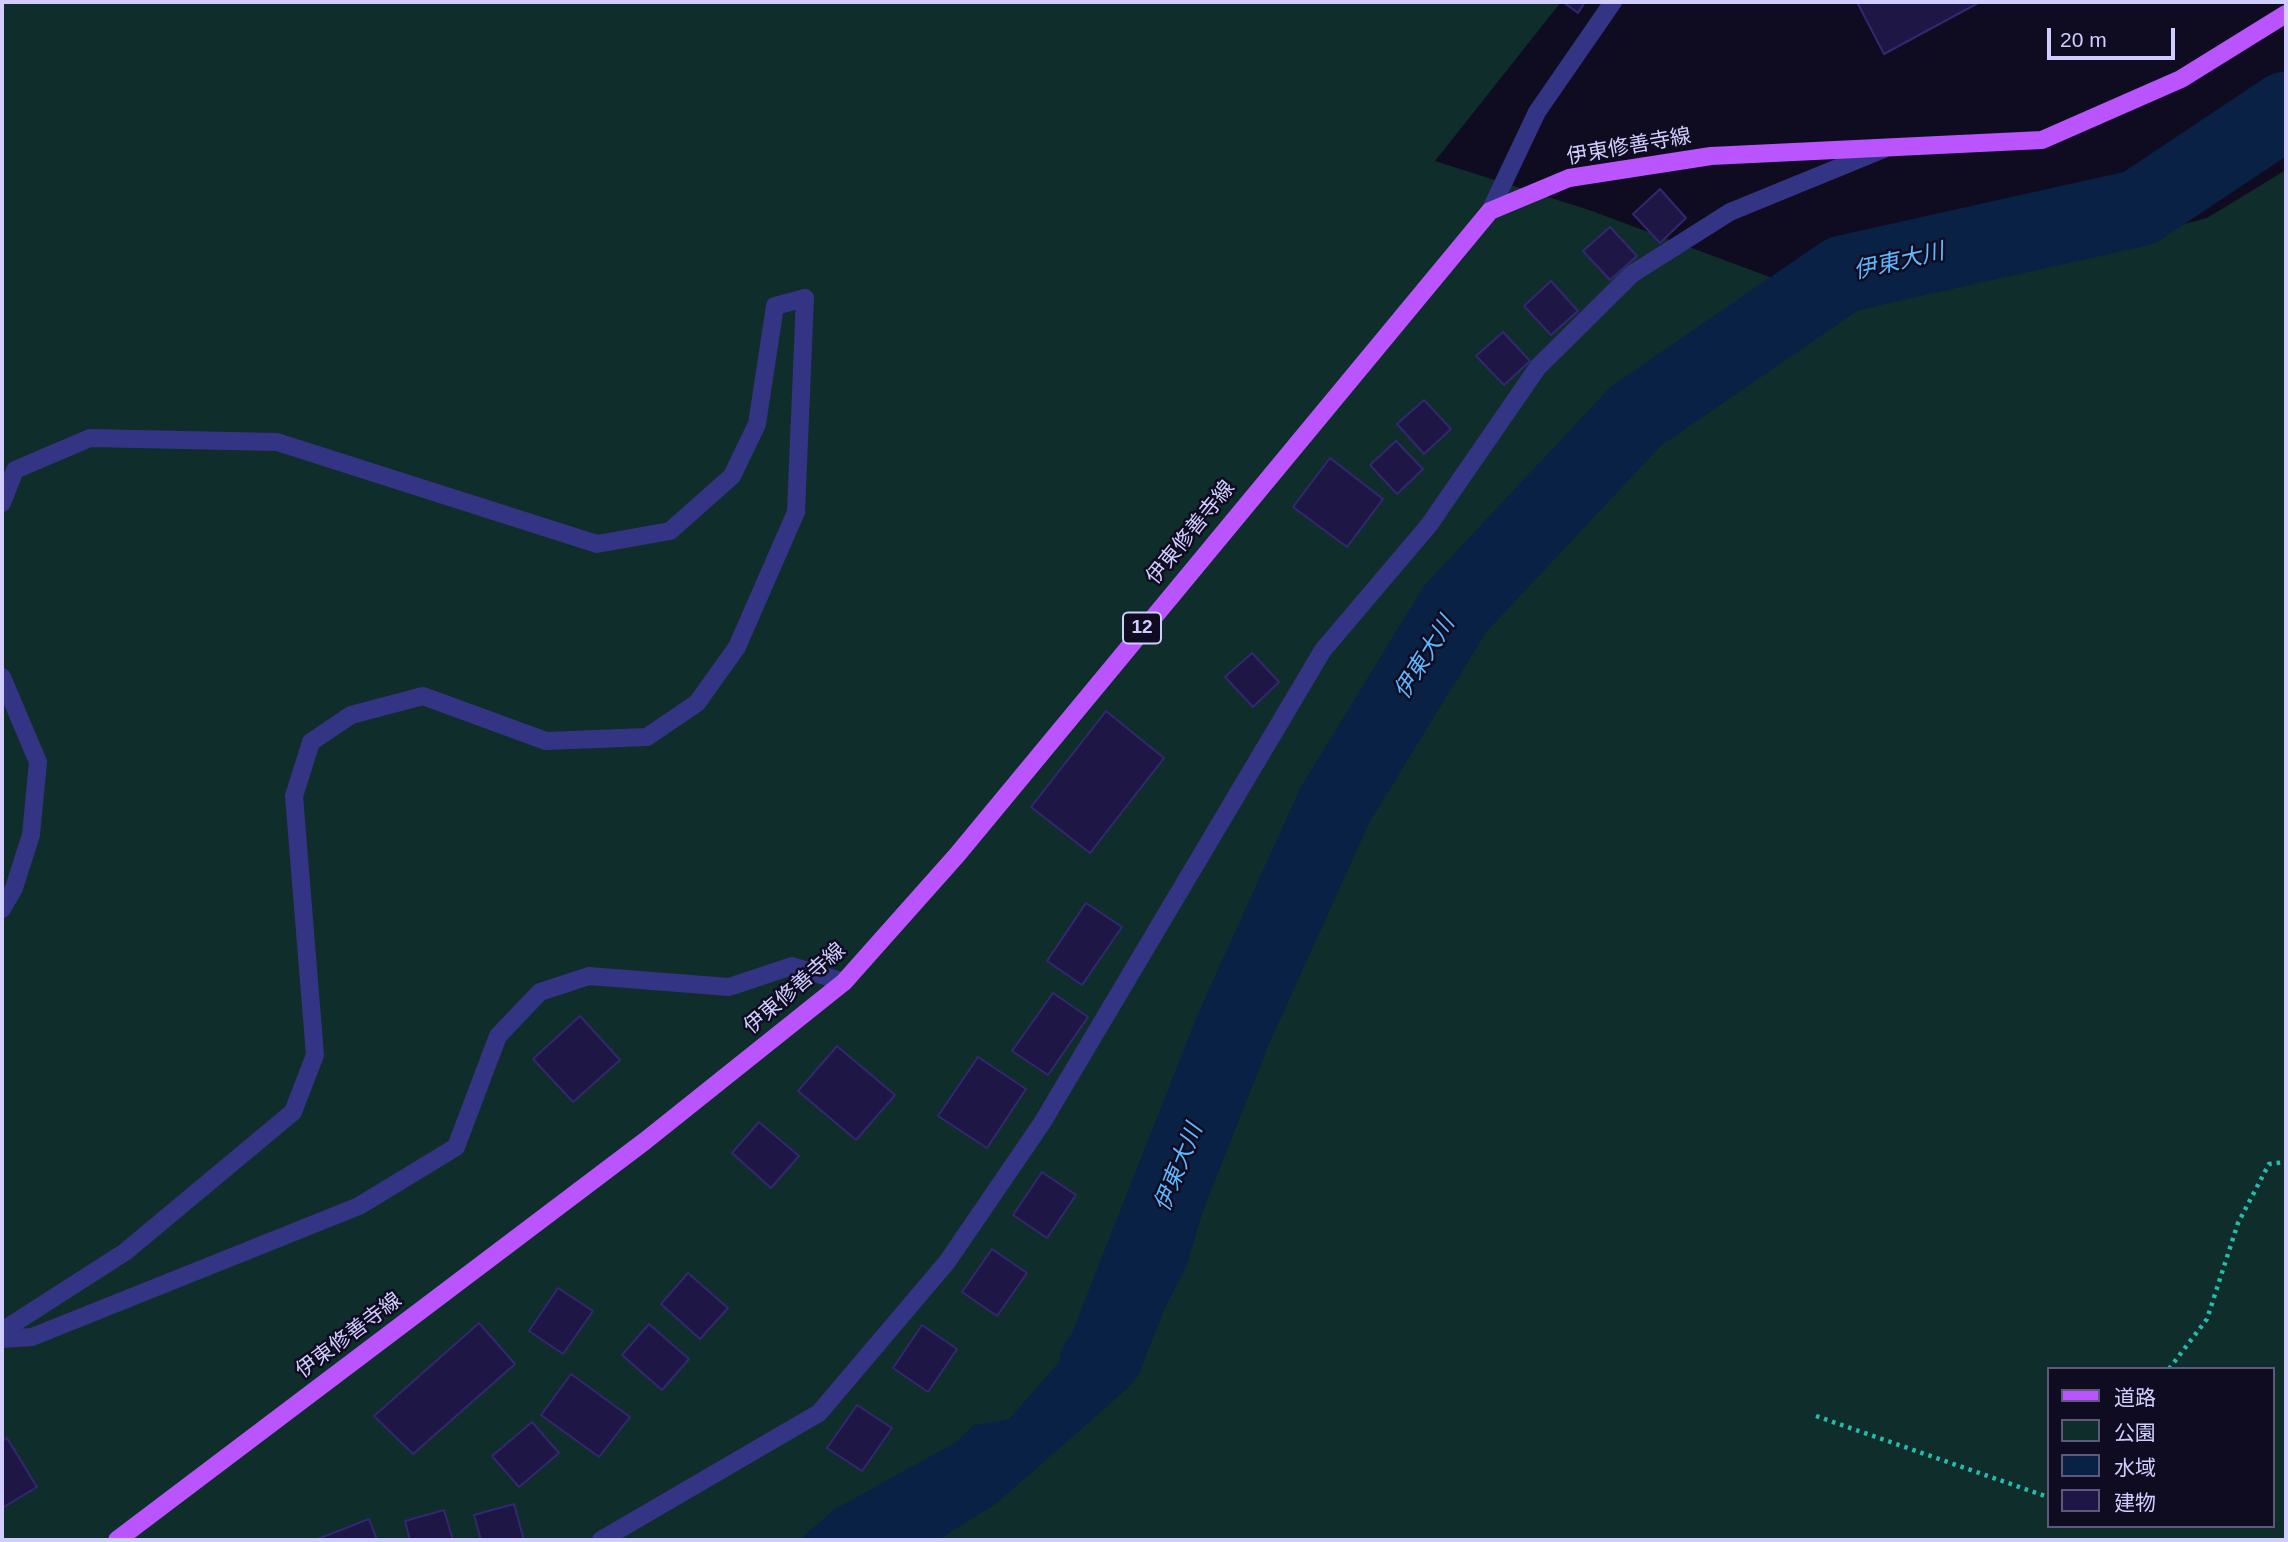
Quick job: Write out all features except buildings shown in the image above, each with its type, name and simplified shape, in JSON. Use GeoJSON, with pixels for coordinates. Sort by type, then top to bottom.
{"type":"FeatureCollection","features":[{"type":"Feature","properties":{"kind":"main road","name":"伊東修善寺線"},"geometry":{"type":"LineString","coordinates":[[117,1540],[645,1141],[844,982],[957,855],[1490,211],[1569,178],[1711,156],[2042,140],[2181,79],[2286,14]]}},
{"type":"Feature","properties":{"kind":"street"},"geometry":{"type":"LineString","coordinates":[[1490,211],[1537,112],[1613,2]]}},
{"type":"Feature","properties":{"kind":"street"},"geometry":{"type":"LineString","coordinates":[[601,1540],[819,1413],[947,1262],[1042,1123],[1323,650],[1429,525],[1538,367],[1632,274],[1730,212],[1884,148]]}},
{"type":"Feature","properties":{"kind":"street"},"geometry":{"type":"LineString","coordinates":[[2,503],[15,470],[90,438],[277,442],[597,544],[670,531],[732,476],[757,424],[775,306],[805,298],[796,512],[737,647],[697,703],[647,737],[546,741],[423,696],[351,715],[312,741],[294,796],[314,1055],[293,1112],[125,1252],[2,1331]]}},
{"type":"Feature","properties":{"kind":"street"},"geometry":{"type":"LineString","coordinates":[[2,677],[38,762],[31,835],[14,888],[2,909]]}},
{"type":"Feature","properties":{"kind":"street"},"geometry":{"type":"LineString","coordinates":[[2,1339],[32,1337],[359,1206],[456,1147],[498,1036],[540,992],[589,976],[729,987],[792,966],[844,982]]}},
{"type":"Feature","properties":{"kind":"path"},"geometry":{"type":"LineString","coordinates":[[2171,1367],[2207,1319],[2238,1223],[2269,1164],[2286,1162]]}},
{"type":"Feature","properties":{"kind":"path"},"geometry":{"type":"LineString","coordinates":[[1816,1416],[2046,1496]]}},
{"type":"Feature","properties":{"kind":"green space"},"geometry":{"type":"Polygon","coordinates":[[[2,2],[1561,2],[1435,161],[1589,210],[1859,310],[2207,218],[2286,170],[2286,1540],[2,1540],[2,2]]]}},
{"type":"Feature","properties":{"kind":"water"},"geometry":{"type":"Polygon","coordinates":[[[1196,1086],[1210,1186],[1187,1265],[1121,1394],[997,1503],[938,1540],[799,1540],[835,1509],[955,1443],[974,1425],[1009,1419],[1083,1335],[1167,1233],[1196,1086]]]}},
{"type":"Feature","properties":{"kind":"waterway","name":"伊東大川"},"geometry":{"type":"LineString","coordinates":[[1098,1363],[1104,1357],[1233,1030],[1335,805],[1455,609],[1636,416],[1843,274],[2139,208],[2286,110]]}}]}
